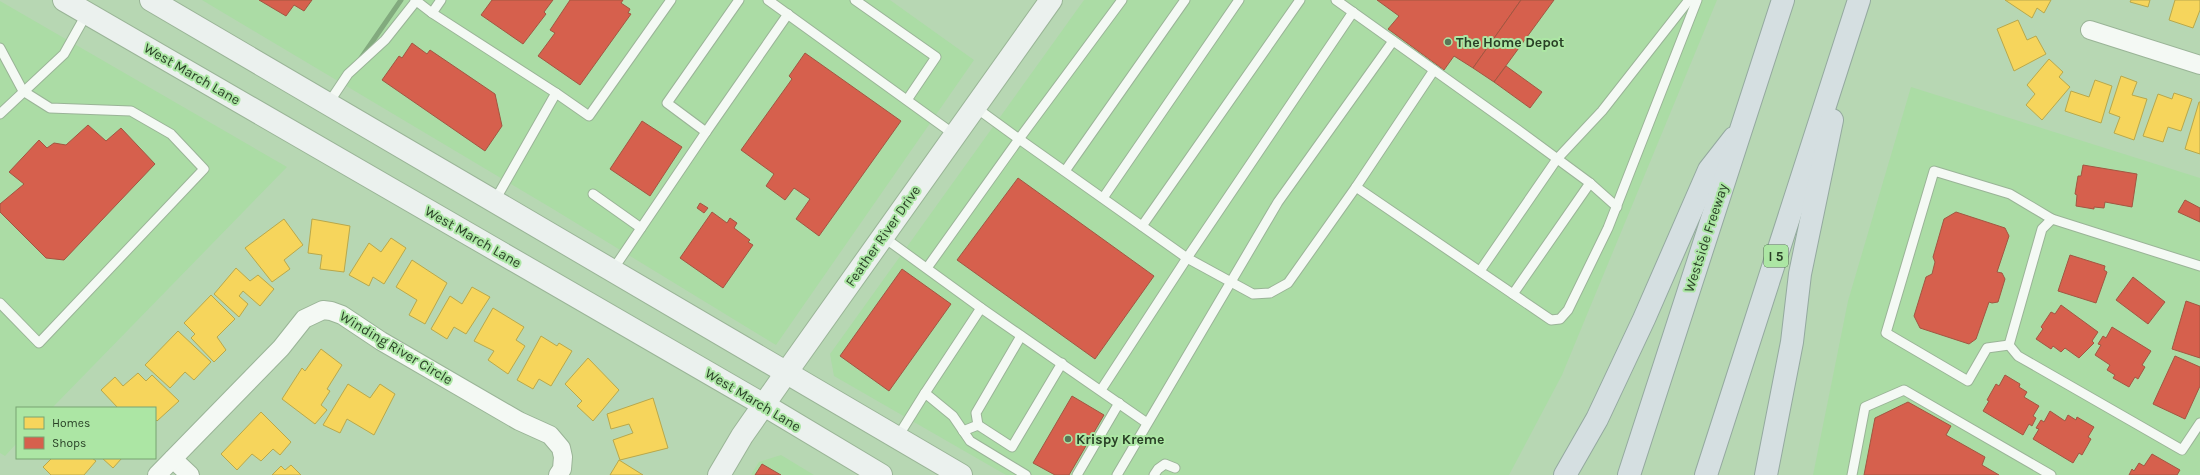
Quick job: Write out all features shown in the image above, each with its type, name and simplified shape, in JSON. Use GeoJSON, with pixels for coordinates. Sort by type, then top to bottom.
{"type":"FeatureCollection","features":[{"type":"Feature","properties":{"kind":"highway","name":"Westside Freeway"},"geometry":{"type":"LineString","coordinates":[[1629,475],[1783,0]]}},
{"type":"Feature","properties":{"kind":"highway","name":"I 5"},"geometry":{"type":"LineString","coordinates":[[1706,475],[1859,0]]}},
{"type":"Feature","properties":{"kind":"highway"},"geometry":{"type":"LineString","coordinates":[[1766,475],[1792,342],[1800,274],[1827,151],[1847,38]]}},
{"type":"Feature","properties":{"kind":"highway"},"geometry":{"type":"LineString","coordinates":[[1565,475],[1597,419],[1644,319],[1709,170],[1742,128]]}},
{"type":"Feature","properties":{"kind":"main road","name":"West March Lane"},"geometry":{"type":"LineString","coordinates":[[64,0],[764,405],[872,473]]}},
{"type":"Feature","properties":{"kind":"main road","name":"Feather River Drive"},"geometry":{"type":"LineString","coordinates":[[719,475],[742,436],[786,373],[1051,0]]}},
{"type":"Feature","properties":{"kind":"main road"},"geometry":{"type":"LineString","coordinates":[[156,1],[494,202],[961,475]]}},
{"type":"Feature","properties":{"kind":"street"},"geometry":{"type":"LineString","coordinates":[[2090,30],[2200,65]]}},
{"type":"Feature","properties":{"kind":"street","name":"Winding River Circle"},"geometry":{"type":"LineString","coordinates":[[157,475],[281,348],[304,319],[311,314],[327,310],[342,315],[380,341],[520,421],[550,436],[561,448],[563,457],[562,469],[558,475]]}},
{"type":"Feature","properties":{"kind":"street"},"geometry":{"type":"LineString","coordinates":[[173,459],[190,475]]}},
{"type":"Feature","properties":{"kind":"lane"},"geometry":{"type":"LineString","coordinates":[[328,104],[348,74],[385,40],[415,0],[432,13],[589,116],[671,0]]}},
{"type":"Feature","properties":{"kind":"lane"},"geometry":{"type":"LineString","coordinates":[[432,13],[441,0]]}},
{"type":"Feature","properties":{"kind":"lane"},"geometry":{"type":"LineString","coordinates":[[706,132],[666,103],[739,0]]}},
{"type":"Feature","properties":{"kind":"lane"},"geometry":{"type":"LineString","coordinates":[[768,0],[955,135]]}},
{"type":"Feature","properties":{"kind":"lane"},"geometry":{"type":"LineString","coordinates":[[855,0],[936,57],[907,100]]}},
{"type":"Feature","properties":{"kind":"lane"},"geometry":{"type":"LineString","coordinates":[[927,268],[1019,139],[1122,0]]}},
{"type":"Feature","properties":{"kind":"lane"},"geometry":{"type":"LineString","coordinates":[[1065,171],[1185,0]]}},
{"type":"Feature","properties":{"kind":"lane"},"geometry":{"type":"LineString","coordinates":[[1103,198],[1239,0]]}},
{"type":"Feature","properties":{"kind":"lane"},"geometry":{"type":"LineString","coordinates":[[1142,226],[1300,0]]}},
{"type":"Feature","properties":{"kind":"lane"},"geometry":{"type":"LineString","coordinates":[[1336,0],[1590,183],[1616,207]]}},
{"type":"Feature","properties":{"kind":"lane"},"geometry":{"type":"LineString","coordinates":[[1480,271],[1557,159],[1602,111],[1689,0]]}},
{"type":"Feature","properties":{"kind":"lane"},"geometry":{"type":"LineString","coordinates":[[1356,187],[1552,320],[1560,319],[1568,310],[1616,207],[1697,0]]}},
{"type":"Feature","properties":{"kind":"lane"},"geometry":{"type":"LineString","coordinates":[[1101,390],[1187,258],[1353,12]]}},
{"type":"Feature","properties":{"kind":"lane"},"geometry":{"type":"LineString","coordinates":[[0,114],[23,90],[64,54],[87,13]]}},
{"type":"Feature","properties":{"kind":"lane"},"geometry":{"type":"LineString","coordinates":[[612,271],[788,14]]}},
{"type":"Feature","properties":{"kind":"lane"},"geometry":{"type":"LineString","coordinates":[[1117,475],[1230,280],[1278,202],[1393,41]]}},
{"type":"Feature","properties":{"kind":"lane"},"geometry":{"type":"LineString","coordinates":[[0,48],[23,90],[50,108],[131,111],[171,134],[204,169],[39,343],[0,303]]}},
{"type":"Feature","properties":{"kind":"lane"},"geometry":{"type":"LineString","coordinates":[[975,107],[1187,258],[1230,280],[1253,294],[1270,293],[1288,283],[1356,187],[1434,70]]}},
{"type":"Feature","properties":{"kind":"lane"},"geometry":{"type":"LineString","coordinates":[[494,202],[556,93]]}},
{"type":"Feature","properties":{"kind":"lane"},"geometry":{"type":"LineString","coordinates":[[2009,345],[1987,348],[1968,381],[1886,333],[1934,171],[2010,194],[2052,219],[2200,266]]}},
{"type":"Feature","properties":{"kind":"lane"},"geometry":{"type":"LineString","coordinates":[[1513,294],[1590,183]]}},
{"type":"Feature","properties":{"kind":"lane"},"geometry":{"type":"LineString","coordinates":[[593,194],[641,228]]}},
{"type":"Feature","properties":{"kind":"lane"},"geometry":{"type":"LineString","coordinates":[[2009,345],[2042,229],[2052,219]]}},
{"type":"Feature","properties":{"kind":"lane"},"geometry":{"type":"LineString","coordinates":[[882,236],[981,308],[1148,423]]}},
{"type":"Feature","properties":{"kind":"lane"},"geometry":{"type":"LineString","coordinates":[[897,438],[981,308]]}},
{"type":"Feature","properties":{"kind":"lane"},"geometry":{"type":"LineString","coordinates":[[1021,336],[976,413],[978,425],[1012,447],[1062,363]]}},
{"type":"Feature","properties":{"kind":"lane"},"geometry":{"type":"LineString","coordinates":[[2009,345],[2018,356],[2182,450],[2200,423]]}},
{"type":"Feature","properties":{"kind":"lane"},"geometry":{"type":"LineString","coordinates":[[1852,475],[1865,407],[1904,390],[2052,475]]}},
{"type":"Feature","properties":{"kind":"lane"},"geometry":{"type":"LineString","coordinates":[[925,393],[953,416],[970,441],[1026,475]]}},
{"type":"Feature","properties":{"kind":"lane"},"geometry":{"type":"LineString","coordinates":[[1077,475],[1119,402]]}},
{"type":"Feature","properties":{"kind":"lane"},"geometry":{"type":"LineString","coordinates":[[963,431],[978,425]]}},
{"type":"Feature","properties":{"kind":"lane"},"geometry":{"type":"LineString","coordinates":[[1154,475],[1158,469],[1165,464],[1175,468]]}},
{"type":"Feature","properties":{"kind":"shaded area"},"geometry":{"type":"Polygon","coordinates":[[[202,0],[890,0],[974,60],[776,345],[553,209],[202,0]]]}},
{"type":"Feature","properties":{"kind":"shaded area"},"geometry":{"type":"Polygon","coordinates":[[[1084,0],[1717,0],[1562,375],[1509,475],[1006,475],[834,376],[830,354],[1084,0]]]}},
{"type":"Feature","properties":{"kind":"shaded area"},"geometry":{"type":"Polygon","coordinates":[[[0,1],[287,167],[53,407],[16,407],[16,444],[5,456],[0,453],[0,1]]]}},
{"type":"Feature","properties":{"kind":"shaded area"},"geometry":{"type":"Polygon","coordinates":[[[1911,87],[2200,178],[2200,475],[1813,475],[1848,301],[1911,87]]]}},
{"type":"Feature","properties":{"kind":"shaded area"},"geometry":{"type":"Polygon","coordinates":[[[781,455],[814,475],[751,475],[759,462],[781,455]]]}},
{"type":"Feature","properties":{"kind":"building: Homes"},"geometry":{"type":"Polygon","coordinates":[[[2005,0],[2051,0],[2044,13],[2037,8],[2032,18],[2005,0]]]}},
{"type":"Feature","properties":{"kind":"building: Homes"},"geometry":{"type":"Polygon","coordinates":[[[2131,0],[2150,0],[2148,7],[2130,2],[2131,0]]]}},
{"type":"Feature","properties":{"kind":"building: Homes"},"geometry":{"type":"Polygon","coordinates":[[[2175,0],[2200,0],[2200,10],[2193,28],[2169,20],[2175,0]]]}},
{"type":"Feature","properties":{"kind":"building: Homes"},"geometry":{"type":"Polygon","coordinates":[[[2018,20],[2027,40],[2036,36],[2046,54],[2014,71],[1997,29],[2018,20]]]}},
{"type":"Feature","properties":{"kind":"building: Homes"},"geometry":{"type":"Polygon","coordinates":[[[2049,59],[2063,72],[2059,77],[2070,87],[2042,120],[2026,105],[2035,94],[2027,85],[2049,59]]]}},
{"type":"Feature","properties":{"kind":"building: Homes"},"geometry":{"type":"Polygon","coordinates":[[[2121,76],[2137,82],[2132,95],[2147,99],[2134,140],[2114,133],[2120,117],[2109,113],[2121,76]]]}},
{"type":"Feature","properties":{"kind":"building: Homes"},"geometry":{"type":"Polygon","coordinates":[[[2095,80],[2112,86],[2101,123],[2065,111],[2071,91],[2089,97],[2095,80]]]}},
{"type":"Feature","properties":{"kind":"building: Homes"},"geometry":{"type":"Polygon","coordinates":[[[2174,93],[2192,99],[2181,131],[2168,127],[2163,142],[2143,136],[2158,94],[2172,99],[2174,93]]]}},
{"type":"Feature","properties":{"kind":"building: Homes"},"geometry":{"type":"Polygon","coordinates":[[[2200,102],[2200,154],[2185,149],[2200,102]]]}},
{"type":"Feature","properties":{"kind":"building: Homes"},"geometry":{"type":"Polygon","coordinates":[[[284,219],[303,245],[284,260],[290,269],[272,282],[245,248],[284,219]]]}},
{"type":"Feature","properties":{"kind":"building: Homes"},"geometry":{"type":"Polygon","coordinates":[[[312,219],[350,226],[344,272],[320,269],[322,255],[308,253],[312,219]]]}},
{"type":"Feature","properties":{"kind":"building: Homes"},"geometry":{"type":"Polygon","coordinates":[[[391,238],[406,248],[384,284],[373,277],[369,286],[349,275],[369,243],[381,252],[391,238]]]}},
{"type":"Feature","properties":{"kind":"building: Homes"},"geometry":{"type":"Polygon","coordinates":[[[412,260],[447,283],[425,324],[409,315],[417,300],[396,287],[412,260]]]}},
{"type":"Feature","properties":{"kind":"building: Homes"},"geometry":{"type":"Polygon","coordinates":[[[236,268],[250,281],[258,275],[274,289],[260,306],[243,291],[239,296],[248,304],[239,317],[214,294],[236,268]]]}},
{"type":"Feature","properties":{"kind":"building: Homes"},"geometry":{"type":"Polygon","coordinates":[[[472,287],[490,297],[466,334],[454,327],[447,339],[431,329],[450,296],[462,304],[472,287]]]}},
{"type":"Feature","properties":{"kind":"building: Homes"},"geometry":{"type":"Polygon","coordinates":[[[211,295],[235,319],[217,337],[226,350],[214,362],[191,338],[195,334],[184,323],[211,295]]]}},
{"type":"Feature","properties":{"kind":"building: Homes"},"geometry":{"type":"Polygon","coordinates":[[[493,308],[524,327],[516,340],[525,346],[508,374],[488,360],[494,351],[474,341],[493,308]]]}},
{"type":"Feature","properties":{"kind":"building: Homes"},"geometry":{"type":"Polygon","coordinates":[[[178,331],[211,362],[194,380],[185,372],[170,388],[145,365],[178,331]]]}},
{"type":"Feature","properties":{"kind":"building: Homes"},"geometry":{"type":"Polygon","coordinates":[[[541,336],[557,346],[559,343],[572,351],[551,386],[539,379],[533,389],[517,380],[541,336]]]}},
{"type":"Feature","properties":{"kind":"building: Homes"},"geometry":{"type":"Polygon","coordinates":[[[321,349],[342,365],[327,389],[330,391],[321,405],[327,410],[315,424],[282,399],[302,368],[305,371],[321,349]]]}},
{"type":"Feature","properties":{"kind":"building: Homes"},"geometry":{"type":"Polygon","coordinates":[[[588,358],[619,390],[593,421],[577,406],[582,401],[565,384],[588,358]]]}},
{"type":"Feature","properties":{"kind":"building: Homes"},"geometry":{"type":"Polygon","coordinates":[[[138,373],[146,381],[152,375],[179,401],[157,421],[156,407],[117,407],[101,390],[115,377],[123,386],[138,373]]]}},
{"type":"Feature","properties":{"kind":"building: Homes"},"geometry":{"type":"Polygon","coordinates":[[[348,384],[370,398],[380,384],[395,394],[374,435],[347,419],[340,433],[323,425],[348,384]]]}},
{"type":"Feature","properties":{"kind":"building: Homes"},"geometry":{"type":"Polygon","coordinates":[[[653,398],[668,448],[620,460],[613,440],[633,433],[629,424],[611,429],[607,414],[653,398]]]}},
{"type":"Feature","properties":{"kind":"building: Homes"},"geometry":{"type":"Polygon","coordinates":[[[261,412],[291,442],[280,455],[273,449],[261,461],[252,454],[237,470],[221,454],[261,412]]]}},
{"type":"Feature","properties":{"kind":"building: Homes"},"geometry":{"type":"Polygon","coordinates":[[[51,459],[93,459],[96,461],[84,475],[51,475],[43,467],[51,459]]]}},
{"type":"Feature","properties":{"kind":"building: Homes"},"geometry":{"type":"Polygon","coordinates":[[[103,459],[121,459],[113,468],[103,459]]]}},
{"type":"Feature","properties":{"kind":"building: Homes"},"geometry":{"type":"Polygon","coordinates":[[[619,460],[643,475],[610,475],[619,460]]]}},
{"type":"Feature","properties":{"kind":"building: Homes"},"geometry":{"type":"Polygon","coordinates":[[[291,465],[301,475],[272,475],[281,466],[285,470],[291,465]]]}},
{"type":"Feature","properties":{"kind":"building: Shops"},"geometry":{"type":"Polygon","coordinates":[[[259,0],[312,0],[304,11],[294,5],[286,16],[259,0]]]}},
{"type":"Feature","properties":{"kind":"building: Shops"},"geometry":{"type":"Polygon","coordinates":[[[492,0],[553,0],[544,12],[546,14],[523,44],[481,15],[492,0]]]}},
{"type":"Feature","properties":{"kind":"building: Shops"},"geometry":{"type":"Polygon","coordinates":[[[570,0],[623,0],[621,3],[630,9],[628,13],[631,14],[580,85],[538,56],[555,33],[550,30],[570,0]]]}},
{"type":"Feature","properties":{"kind":"building: Shops","name":"The Home Depot"},"geometry":{"type":"Polygon","coordinates":[[[1377,0],[1521,0],[1473,68],[1454,56],[1444,70],[1388,29],[1399,16],[1377,0]]]}},
{"type":"Feature","properties":{"kind":"building: Shops"},"geometry":{"type":"Polygon","coordinates":[[[1521,0],[1554,0],[1494,82],[1473,68],[1521,0]]]}},
{"type":"Feature","properties":{"kind":"building: Shops"},"geometry":{"type":"Polygon","coordinates":[[[412,43],[427,54],[430,50],[495,94],[502,126],[485,151],[382,80],[399,56],[402,58],[412,43]]]}},
{"type":"Feature","properties":{"kind":"building: Shops"},"geometry":{"type":"Polygon","coordinates":[[[805,53],[901,121],[819,236],[796,219],[810,199],[794,188],[785,200],[766,186],[774,174],[741,150],[792,79],[789,76],[805,53]]]}},
{"type":"Feature","properties":{"kind":"building: Shops"},"geometry":{"type":"Polygon","coordinates":[[[1506,66],[1542,92],[1530,108],[1494,82],[1506,66]]]}},
{"type":"Feature","properties":{"kind":"building: Shops"},"geometry":{"type":"Polygon","coordinates":[[[642,121],[682,147],[650,196],[610,169],[642,121]]]}},
{"type":"Feature","properties":{"kind":"building: Shops"},"geometry":{"type":"Polygon","coordinates":[[[88,125],[106,141],[121,128],[155,164],[64,260],[46,258],[0,212],[0,204],[24,184],[9,172],[39,140],[47,148],[54,143],[66,145],[88,125]]]}},
{"type":"Feature","properties":{"kind":"building: Shops"},"geometry":{"type":"Polygon","coordinates":[[[2083,165],[2137,174],[2132,207],[2105,202],[2104,208],[2094,207],[2094,209],[2076,206],[2077,195],[2075,194],[2078,176],[2081,176],[2083,165]]]}},
{"type":"Feature","properties":{"kind":"building: Shops"},"geometry":{"type":"Polygon","coordinates":[[[1018,178],[1154,276],[1095,359],[957,260],[1018,178]]]}},
{"type":"Feature","properties":{"kind":"building: Shops"},"geometry":{"type":"Polygon","coordinates":[[[2185,200],[2200,208],[2200,222],[2178,212],[2185,200]]]}},
{"type":"Feature","properties":{"kind":"building: Shops"},"geometry":{"type":"Polygon","coordinates":[[[700,203],[708,208],[704,213],[697,208],[700,203]]]}},
{"type":"Feature","properties":{"kind":"building: Shops"},"geometry":{"type":"Polygon","coordinates":[[[712,212],[727,223],[730,218],[737,223],[734,228],[750,240],[748,242],[753,245],[723,288],[680,258],[712,212]]]}},
{"type":"Feature","properties":{"kind":"building: Shops"},"geometry":{"type":"Polygon","coordinates":[[[1956,212],[2005,228],[2009,236],[1997,272],[2002,273],[2005,279],[1998,302],[1989,302],[1976,339],[1969,344],[1920,328],[1914,316],[1926,277],[1932,274],[1935,262],[1933,257],[1944,219],[1956,212]]]}},
{"type":"Feature","properties":{"kind":"building: Shops"},"geometry":{"type":"Polygon","coordinates":[[[2070,255],[2105,266],[2104,270],[2107,272],[2096,303],[2058,291],[2070,255]]]}},
{"type":"Feature","properties":{"kind":"building: Shops"},"geometry":{"type":"Polygon","coordinates":[[[902,269],[951,304],[889,391],[840,356],[902,269]]]}},
{"type":"Feature","properties":{"kind":"building: Shops"},"geometry":{"type":"Polygon","coordinates":[[[2133,277],[2165,302],[2148,324],[2116,300],[2133,277]]]}},
{"type":"Feature","properties":{"kind":"building: Shops"},"geometry":{"type":"Polygon","coordinates":[[[2186,301],[2200,306],[2200,358],[2172,349],[2186,301]]]}},
{"type":"Feature","properties":{"kind":"building: Shops"},"geometry":{"type":"Polygon","coordinates":[[[2061,305],[2098,332],[2092,341],[2094,343],[2079,358],[2065,348],[2061,352],[2053,346],[2051,349],[2036,339],[2043,329],[2041,327],[2051,312],[2055,314],[2061,305]]]}},
{"type":"Feature","properties":{"kind":"building: Shops"},"geometry":{"type":"Polygon","coordinates":[[[2112,327],[2151,351],[2142,365],[2145,367],[2138,379],[2135,377],[2129,387],[2113,378],[2115,375],[2107,370],[2110,365],[2095,355],[2101,345],[2098,344],[2103,336],[2106,338],[2112,327]]]}},
{"type":"Feature","properties":{"kind":"building: Shops"},"geometry":{"type":"Polygon","coordinates":[[[2175,356],[2200,367],[2200,386],[2185,419],[2153,404],[2175,356]]]}},
{"type":"Feature","properties":{"kind":"building: Shops"},"geometry":{"type":"Polygon","coordinates":[[[2005,375],[2020,384],[2019,387],[2027,392],[2024,397],[2039,406],[2033,416],[2036,418],[2032,426],[2029,424],[2023,435],[1983,411],[1996,384],[1999,386],[2005,375]]]}},
{"type":"Feature","properties":{"kind":"building: Shops","name":"Krispy Kreme"},"geometry":{"type":"Polygon","coordinates":[[[1072,396],[1104,415],[1069,475],[1055,475],[1033,463],[1072,396]]]}},
{"type":"Feature","properties":{"kind":"building: Shops"},"geometry":{"type":"Polygon","coordinates":[[[1908,402],[1951,426],[1946,435],[1985,457],[1982,465],[1999,475],[1864,475],[1875,418],[1908,402]]]}},
{"type":"Feature","properties":{"kind":"building: Shops"},"geometry":{"type":"Polygon","coordinates":[[[2050,411],[2065,421],[2068,415],[2076,420],[2077,417],[2094,427],[2088,437],[2091,439],[2082,455],[2079,453],[2073,463],[2033,439],[2039,429],[2036,428],[2041,420],[2044,422],[2050,411]]]}},
{"type":"Feature","properties":{"kind":"building: Shops"},"geometry":{"type":"Polygon","coordinates":[[[2152,454],[2180,470],[2177,475],[2129,475],[2132,469],[2134,471],[2139,463],[2144,466],[2152,454]]]}},
{"type":"Feature","properties":{"kind":"building: Shops"},"geometry":{"type":"Polygon","coordinates":[[[762,464],[781,475],[755,475],[762,464]]]}},
{"type":"Feature","properties":{"kind":"waterway"},"geometry":{"type":"LineString","coordinates":[[361,58],[401,0]]}},
{"type":"Feature","properties":{"kind":"place","name":"The Home Depot"},"geometry":{"type":"Point","coordinates":[1448,42]}},
{"type":"Feature","properties":{"kind":"place","name":"Krispy Kreme"},"geometry":{"type":"Point","coordinates":[1068,439]}}]}
